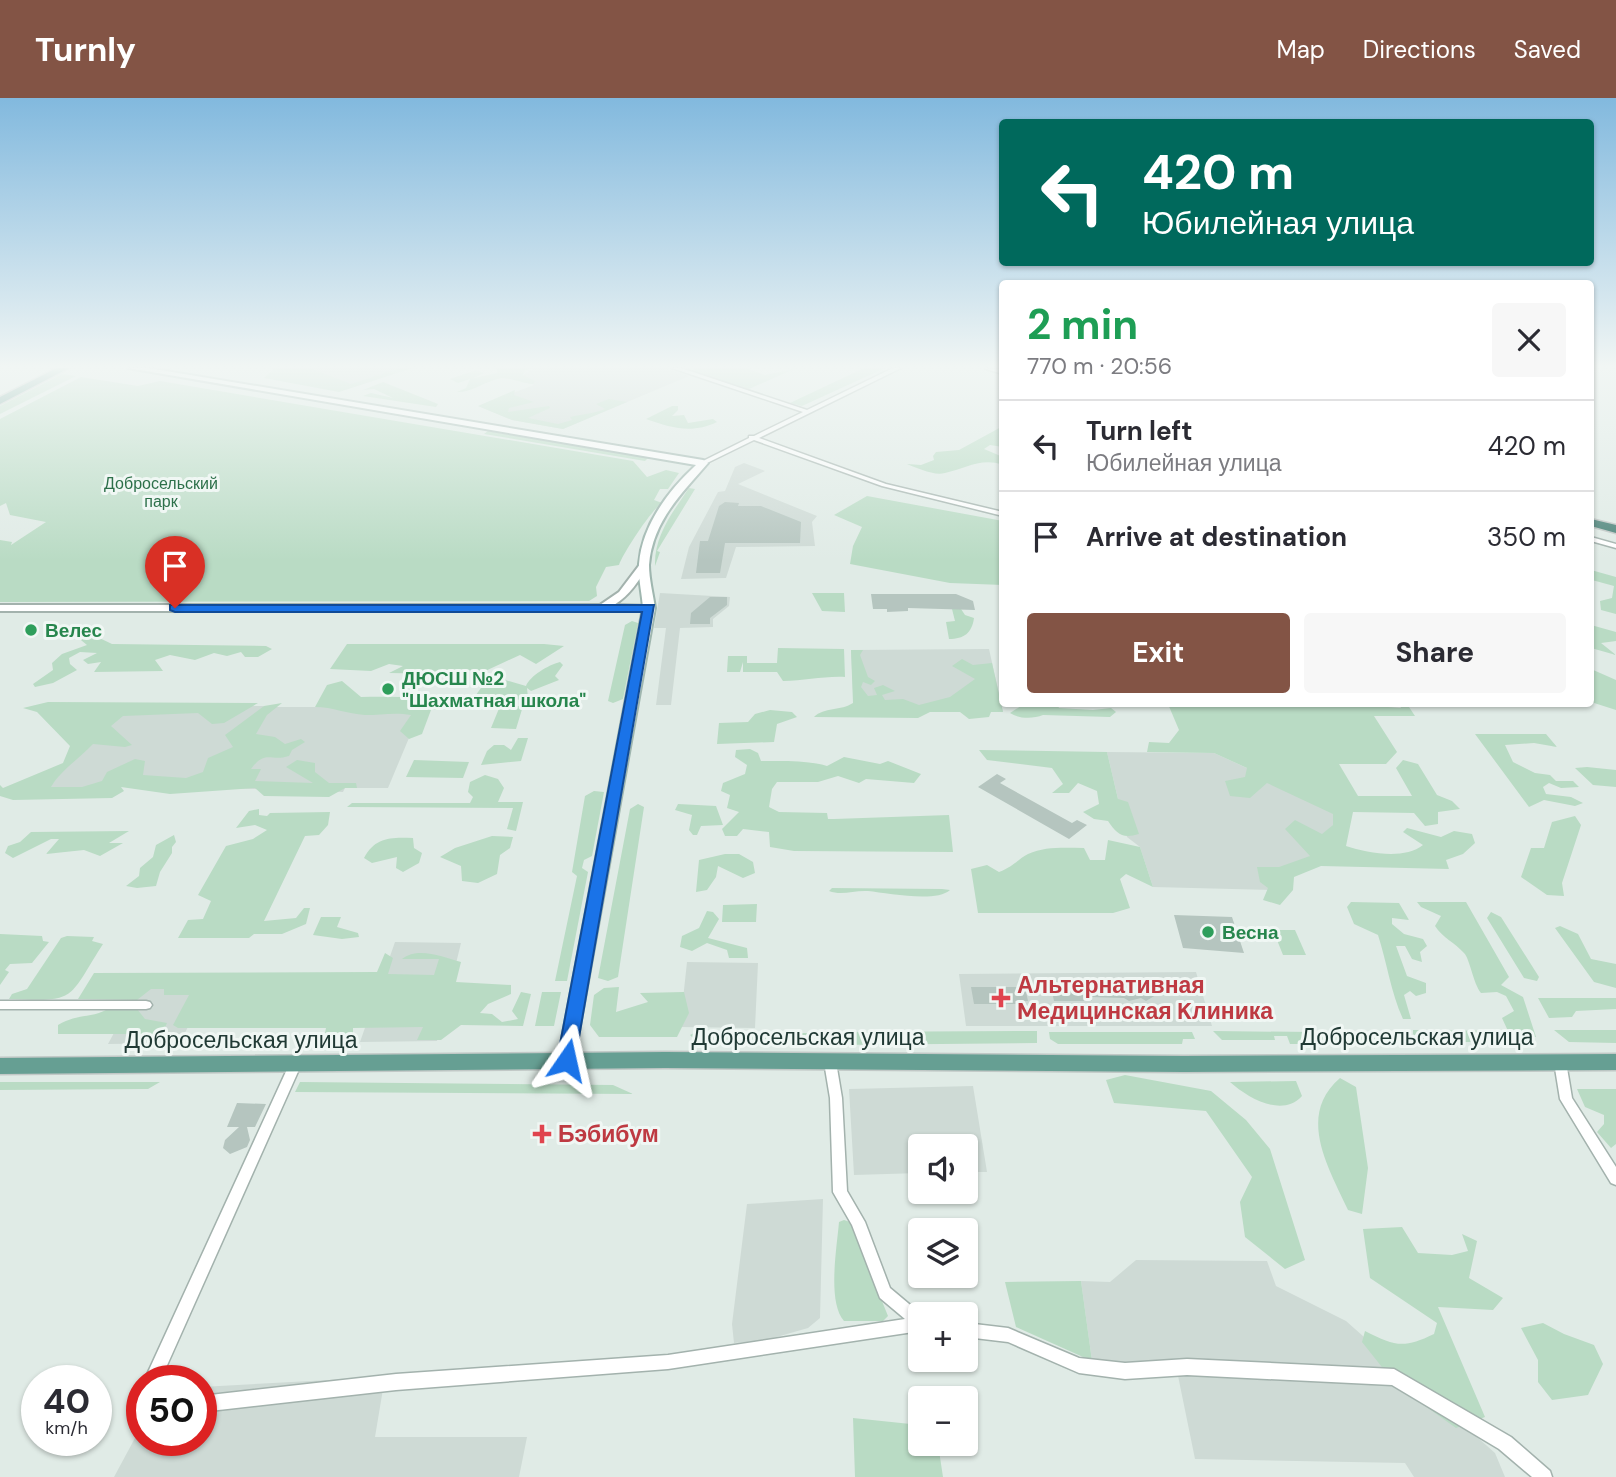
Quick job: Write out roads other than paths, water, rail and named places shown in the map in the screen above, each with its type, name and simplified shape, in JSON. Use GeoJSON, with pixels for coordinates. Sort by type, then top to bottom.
{"type":"FeatureCollection","features":[{"type":"Feature","properties":{"kind":"highway"},"geometry":{"type":"LineString","coordinates":[[1594,522],[1616,528]]}},
{"type":"Feature","properties":{"kind":"main road"},"geometry":{"type":"LineString","coordinates":[[519,432],[703,463],[659,517],[649,541],[644,565],[649,608],[567,1060]]}},
{"type":"Feature","properties":{"kind":"main road","name":"Добросельская улица"},"geometry":{"type":"LineString","coordinates":[[0,1066],[295,1065],[567,1060],[1616,1062]]}},
{"type":"Feature","properties":{"kind":"street"},"geometry":{"type":"LineString","coordinates":[[703,463],[761,432]]}},
{"type":"Feature","properties":{"kind":"street"},"geometry":{"type":"LineString","coordinates":[[751,437],[884,485],[999,513]]}},
{"type":"Feature","properties":{"kind":"street"},"geometry":{"type":"LineString","coordinates":[[1594,540],[1616,546]]}},
{"type":"Feature","properties":{"kind":"street"},"geometry":{"type":"LineString","coordinates":[[600,607],[615,602],[627,591],[644,565]]}},
{"type":"Feature","properties":{"kind":"street"},"geometry":{"type":"LineString","coordinates":[[0,608],[649,608]]}},
{"type":"Feature","properties":{"kind":"street"},"geometry":{"type":"LineString","coordinates":[[0,1005],[146,1005]]}},
{"type":"Feature","properties":{"kind":"street"},"geometry":{"type":"LineString","coordinates":[[830,1062],[836,1098],[841,1192],[858,1222],[885,1293],[908,1313]]}},
{"type":"Feature","properties":{"kind":"street"},"geometry":{"type":"LineString","coordinates":[[1560,1062],[1566,1099],[1616,1180]]}},
{"type":"Feature","properties":{"kind":"street"},"geometry":{"type":"LineString","coordinates":[[159,1365],[295,1065]]}},
{"type":"Feature","properties":{"kind":"street"},"geometry":{"type":"LineString","coordinates":[[217,1402],[397,1382],[668,1362],[908,1325]]}},
{"type":"Feature","properties":{"kind":"street"},"geometry":{"type":"LineString","coordinates":[[978,1331],[1008,1335],[1079,1364],[1125,1371],[1187,1367],[1394,1377],[1506,1443],[1544,1477]]}},
{"type":"Feature","properties":{"kind":"place","name":"Велес"},"geometry":{"type":"Point","coordinates":[31,630]}},
{"type":"Feature","properties":{"kind":"place","name":"ДЮСШ №2 \"Шахматная школа\""},"geometry":{"type":"Point","coordinates":[388,689]}},
{"type":"Feature","properties":{"kind":"place","name":"Весна"},"geometry":{"type":"Point","coordinates":[1208,932]}},
{"type":"Feature","properties":{"kind":"place","name":"Альтернативная Mедицинская Kлиника"},"geometry":{"type":"Point","coordinates":[1001,998]}},
{"type":"Feature","properties":{"kind":"place","name":"Бэбибум"},"geometry":{"type":"Point","coordinates":[542,1134]}},
{"type":"Feature","properties":{"kind":"park label","name":"Добросельский парк"},"geometry":{"type":"Point","coordinates":[161,492]}}]}
